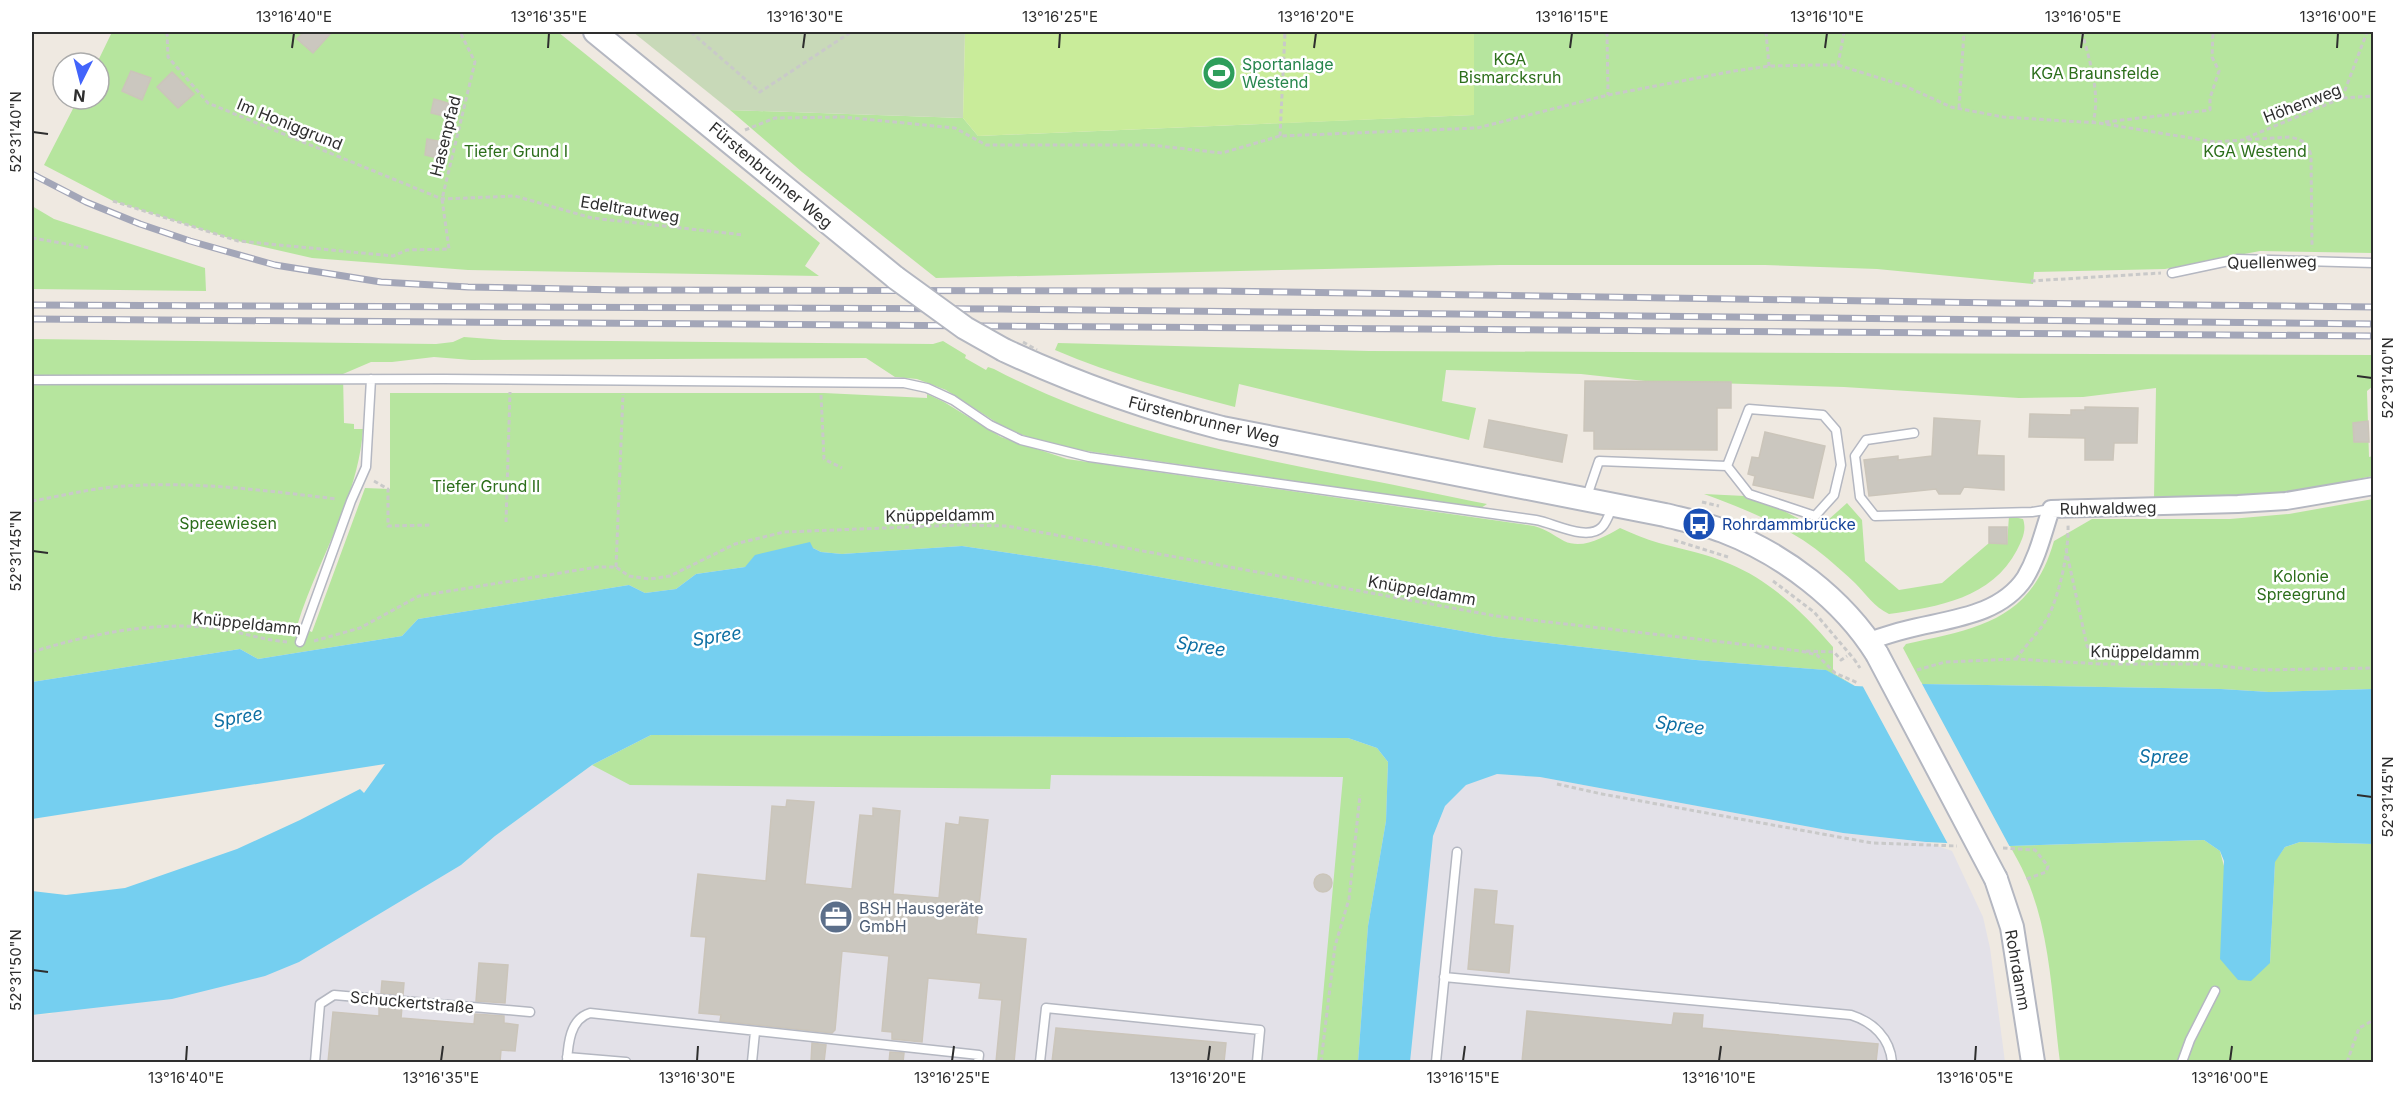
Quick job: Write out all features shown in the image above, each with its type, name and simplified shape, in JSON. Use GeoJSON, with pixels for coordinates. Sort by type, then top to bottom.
{"type":"FeatureCollection","features":[{"type":"Feature","properties":{"kind":"main road","name":"Fürstenbrunner Weg"},"geometry":{"type":"LineString","coordinates":[[595,32],[896,278],[965,328],[1004,350],[1087,387],[1175,416],[1297,444],[1613,504],[1722,530],[1789,565],[1834,603],[1873,647]]}},
{"type":"Feature","properties":{"kind":"main road","name":"Rohrdamm"},"geometry":{"type":"LineString","coordinates":[[1873,647],[1996,879],[2012,927],[2033,1062]]}},
{"type":"Feature","properties":{"kind":"street","name":"Ruhwaldweg"},"geometry":{"type":"LineString","coordinates":[[1873,647],[1903,630],[1978,613],[2004,599],[2024,580],[2039,551],[2050,508],[2286,501],[2373,486]]}},
{"type":"Feature","properties":{"kind":"lane","name":"Quellenweg"},"geometry":{"type":"LineString","coordinates":[[2172,273],[2238,260],[2373,263]]}},
{"type":"Feature","properties":{"kind":"lane"},"geometry":{"type":"LineString","coordinates":[[300,642],[351,501],[366,467],[371,379]]}},
{"type":"Feature","properties":{"kind":"lane"},"geometry":{"type":"LineString","coordinates":[[32,380],[510,379],[904,383],[927,388],[953,400],[990,425],[1021,440],[1089,457],[1536,520],[1578,533],[1588,533],[1603,526],[1613,504]]}},
{"type":"Feature","properties":{"kind":"lane"},"geometry":{"type":"LineString","coordinates":[[1586,499],[1599,461],[1727,466],[1749,494],[1815,516],[1834,495],[1841,465],[1836,430],[1823,415],[1749,409],[1727,466]]}},
{"type":"Feature","properties":{"kind":"lane"},"geometry":{"type":"LineString","coordinates":[[1914,433],[1866,440],[1855,456],[1860,497],[1875,516],[2032,512],[2050,508]]}},
{"type":"Feature","properties":{"kind":"lane"},"geometry":{"type":"LineString","coordinates":[[1436,1062],[1457,852]]}},
{"type":"Feature","properties":{"kind":"lane"},"geometry":{"type":"LineString","coordinates":[[1444,977],[1851,1015],[1864,1019],[1875,1027],[1885,1039],[1893,1062]]}},
{"type":"Feature","properties":{"kind":"lane"},"geometry":{"type":"LineString","coordinates":[[2182,1062],[2190,1040],[2216,991]]}},
{"type":"Feature","properties":{"kind":"lane","name":"Schuckertstraße"},"geometry":{"type":"LineString","coordinates":[[315,1062],[320,1004],[334,995],[530,1012]]}},
{"type":"Feature","properties":{"kind":"lane"},"geometry":{"type":"LineString","coordinates":[[1040,1062],[1046,1008],[1260,1030],[1257,1062]]}},
{"type":"Feature","properties":{"kind":"lane"},"geometry":{"type":"LineString","coordinates":[[626,1062],[567,1060],[569,1034],[582,1015],[590,1013],[979,1055],[978,1062]]}},
{"type":"Feature","properties":{"kind":"lane"},"geometry":{"type":"LineString","coordinates":[[752,1062],[755,1032]]}},
{"type":"Feature","properties":{"kind":"path","name":"Im Honiggrund"},"geometry":{"type":"LineString","coordinates":[[167,32],[168,57],[208,103],[442,200]]}},
{"type":"Feature","properties":{"kind":"path","name":"Hasenpfad"},"geometry":{"type":"LineString","coordinates":[[113,201],[238,241],[393,256],[407,250],[449,249],[442,200],[475,62],[460,32]]}},
{"type":"Feature","properties":{"kind":"path"},"geometry":{"type":"LineString","coordinates":[[691,32],[760,92],[851,32]]}},
{"type":"Feature","properties":{"kind":"path"},"geometry":{"type":"LineString","coordinates":[[1280,136],[1285,32]]}},
{"type":"Feature","properties":{"kind":"path"},"geometry":{"type":"LineString","coordinates":[[1607,32],[1608,95]]}},
{"type":"Feature","properties":{"kind":"path"},"geometry":{"type":"LineString","coordinates":[[1766,32],[1770,66]]}},
{"type":"Feature","properties":{"kind":"path"},"geometry":{"type":"LineString","coordinates":[[1838,65],[1844,32]]}},
{"type":"Feature","properties":{"kind":"path"},"geometry":{"type":"LineString","coordinates":[[1959,108],[1964,32]]}},
{"type":"Feature","properties":{"kind":"path"},"geometry":{"type":"LineString","coordinates":[[2082,32],[2095,87],[2093,122]]}},
{"type":"Feature","properties":{"kind":"path"},"geometry":{"type":"LineString","coordinates":[[2099,123],[2210,110],[2210,98],[2219,71],[2212,57],[2213,32]]}},
{"type":"Feature","properties":{"kind":"path"},"geometry":{"type":"LineString","coordinates":[[2342,98],[2367,32]]}},
{"type":"Feature","properties":{"kind":"path"},"geometry":{"type":"LineString","coordinates":[[726,138],[775,118],[843,117],[955,128],[986,145],[1150,144],[1222,153],[1280,136],[1477,128],[1608,95],[1770,66],[1838,65],[1905,86],[1959,108],[2003,117],[2093,122],[2215,142],[2290,137],[2302,140],[2309,146],[2313,203],[2312,261]]}},
{"type":"Feature","properties":{"kind":"path","name":"Höhenweg"},"geometry":{"type":"LineString","coordinates":[[2242,140],[2342,98],[2373,96]]}},
{"type":"Feature","properties":{"kind":"path","name":"Edeltrautweg"},"geometry":{"type":"LineString","coordinates":[[442,200],[515,196],[592,218],[744,236]]}},
{"type":"Feature","properties":{"kind":"path"},"geometry":{"type":"LineString","coordinates":[[32,238],[90,248]]}},
{"type":"Feature","properties":{"kind":"path"},"geometry":{"type":"LineString","coordinates":[[2031,281],[2172,273]]}},
{"type":"Feature","properties":{"kind":"path"},"geometry":{"type":"LineString","coordinates":[[506,522],[510,379]]}},
{"type":"Feature","properties":{"kind":"path"},"geometry":{"type":"LineString","coordinates":[[616,567],[624,380]]}},
{"type":"Feature","properties":{"kind":"path"},"geometry":{"type":"LineString","coordinates":[[821,382],[822,453],[828,462],[842,468]]}},
{"type":"Feature","properties":{"kind":"path"},"geometry":{"type":"LineString","coordinates":[[362,475],[388,489],[388,526],[432,525]]}},
{"type":"Feature","properties":{"kind":"path"},"geometry":{"type":"LineString","coordinates":[[32,501],[105,488],[174,485],[242,488],[351,501]]}},
{"type":"Feature","properties":{"kind":"path","name":"Knüppeldamm"},"geometry":{"type":"LineString","coordinates":[[32,652],[92,636],[128,630],[171,627],[213,628],[279,641],[300,642],[324,639],[360,628],[419,596],[597,567],[616,567],[629,576],[650,579],[670,576],[735,544],[784,532],[960,525],[1007,526],[1496,616],[1801,651],[1817,655],[1835,673],[1858,682]]}},
{"type":"Feature","properties":{"kind":"path"},"geometry":{"type":"LineString","coordinates":[[2016,659],[2047,618],[2061,578],[2066,547],[2087,646],[2100,664]]}},
{"type":"Feature","properties":{"kind":"path"},"geometry":{"type":"LineString","coordinates":[[1801,651],[1834,652],[1841,660],[1847,656]]}},
{"type":"Feature","properties":{"kind":"path","name":"Knüppeldamm"},"geometry":{"type":"LineString","coordinates":[[1917,670],[1945,662],[2016,659],[2100,664],[2200,664],[2259,670],[2373,668]]}},
{"type":"Feature","properties":{"kind":"path"},"geometry":{"type":"LineString","coordinates":[[1557,784],[1614,797],[1872,843],[1965,846]]}},
{"type":"Feature","properties":{"kind":"path"},"geometry":{"type":"LineString","coordinates":[[1321,1062],[1335,946],[1349,899],[1360,795]]}},
{"type":"Feature","properties":{"kind":"path"},"geometry":{"type":"LineString","coordinates":[[2000,848],[2035,850],[2049,866],[2046,872],[2024,880]]}},
{"type":"Feature","properties":{"kind":"path"},"geometry":{"type":"LineString","coordinates":[[2347,1062],[2359,1028],[2373,1020]]}},
{"type":"Feature","properties":{"kind":"shaded area"},"geometry":{"type":"Polygon","coordinates":[[[592,765],[1497,774],[1540,777],[1843,833],[1926,842],[1952,851],[1983,917],[1990,948],[2005,1062],[32,1062],[32,1015],[50,1014],[461,865],[495,836],[592,765]]]}},
{"type":"Feature","properties":{"kind":"green space","name":"Tiefer Grund I"},"geometry":{"type":"Polygon","coordinates":[[[112,32],[558,32],[820,243],[805,266],[819,276],[468,270],[312,258],[238,241],[113,201],[44,165],[72,111],[111,111],[111,51],[103,51],[112,32]]]}},
{"type":"Feature","properties":{"kind":"green space"},"geometry":{"type":"Polygon","coordinates":[[[633,32],[965,32],[963,118],[730,110],[633,32]]]}},
{"type":"Feature","properties":{"kind":"green space","name":"Sportanlage Westend"},"geometry":{"type":"Polygon","coordinates":[[[965,32],[1474,32],[1474,115],[978,136],[963,118],[965,32]]]}},
{"type":"Feature","properties":{"kind":"green space"},"geometry":{"type":"Polygon","coordinates":[[[1474,32],[2373,32],[2373,253],[2260,251],[2165,269],[2034,272],[2033,284],[1877,269],[1765,265],[1500,265],[936,278],[802,172],[730,110],[963,118],[978,136],[1473,115],[1474,32]]]}},
{"type":"Feature","properties":{"kind":"green space"},"geometry":{"type":"Polygon","coordinates":[[[32,206],[54,219],[205,268],[206,291],[32,289],[32,206]]]}},
{"type":"Feature","properties":{"kind":"green space"},"geometry":{"type":"Polygon","coordinates":[[[464,337],[503,340],[933,344],[943,341],[986,370],[988,367],[994,369],[1038,391],[1083,409],[1174,438],[1268,460],[1487,504],[1481,508],[1073,449],[1036,440],[1005,428],[946,390],[917,379],[895,377],[866,358],[471,360],[434,357],[371,362],[343,374],[344,423],[354,424],[354,429],[363,429],[360,455],[345,505],[297,626],[312,632],[365,488],[390,489],[390,393],[824,393],[927,398],[927,394],[1001,437],[1067,459],[1534,526],[1564,541],[1579,544],[1593,541],[1620,528],[1654,541],[1721,560],[1745,571],[1773,589],[1799,611],[1833,647],[1833,673],[1855,686],[1825,670],[1696,660],[1496,637],[1097,566],[962,546],[842,554],[821,552],[813,548],[745,567],[696,574],[676,589],[645,593],[629,585],[418,619],[402,636],[258,659],[240,649],[32,682],[32,339],[436,344],[453,342],[464,337]]]}},
{"type":"Feature","properties":{"kind":"green space"},"geometry":{"type":"Polygon","coordinates":[[[1058,343],[1369,351],[2373,355],[2373,386],[2367,391],[2369,457],[2373,456],[2373,476],[2293,492],[2154,498],[2156,388],[2083,397],[2019,398],[1844,387],[1645,381],[1581,374],[1446,370],[1442,401],[1476,408],[1469,440],[1239,384],[1235,407],[1121,375],[1055,350],[1058,343]]]}},
{"type":"Feature","properties":{"kind":"green space"},"geometry":{"type":"Polygon","coordinates":[[[1704,494],[1745,496],[1784,511],[1818,529],[1847,503],[1862,520],[1865,561],[1899,590],[1942,583],[1989,543],[2007,544],[2009,516],[2023,519],[2024,531],[2017,550],[2006,566],[1978,589],[1944,603],[1889,614],[1813,547],[1753,513],[1704,494]]]}},
{"type":"Feature","properties":{"kind":"green space","name":"Kolonie Spreegrund"},"geometry":{"type":"Polygon","coordinates":[[[2373,499],[2373,689],[2269,692],[2221,689],[1922,684],[1903,648],[1906,644],[1978,625],[2016,605],[2031,589],[2044,568],[2054,541],[2092,519],[2230,519],[2289,514],[2373,499]]]}},
{"type":"Feature","properties":{"kind":"green space"},"geometry":{"type":"Polygon","coordinates":[[[651,735],[1348,738],[1377,748],[1388,762],[1386,821],[1368,926],[1358,1062],[1317,1062],[1343,777],[1051,775],[1050,789],[630,785],[592,765],[651,735]]]}},
{"type":"Feature","properties":{"kind":"green space"},"geometry":{"type":"Polygon","coordinates":[[[2204,840],[2220,851],[2225,870],[2270,963],[2275,861],[2285,847],[2300,842],[2373,844],[2373,1062],[2060,1062],[2049,967],[2040,920],[2034,897],[2010,846],[2204,840]]]}},
{"type":"Feature","properties":{"kind":"water","name":"Spree"},"geometry":{"type":"Polygon","coordinates":[[[810,542],[813,548],[821,552],[842,554],[962,546],[1097,566],[1496,637],[1696,660],[1826,670],[1855,686],[1916,689],[1922,684],[2221,689],[2269,692],[2373,689],[2373,844],[2300,842],[2285,847],[2275,862],[2270,963],[2251,981],[2238,980],[2220,959],[2224,861],[2220,851],[2204,840],[2010,846],[1926,842],[1843,833],[1540,777],[1497,774],[1466,785],[1445,806],[1433,836],[1410,1062],[1358,1062],[1368,926],[1386,821],[1388,762],[1377,748],[1348,738],[651,735],[592,765],[495,836],[461,865],[299,962],[265,976],[172,999],[32,1015],[32,891],[66,895],[125,888],[237,849],[360,789],[364,793],[385,764],[32,819],[32,682],[240,649],[258,659],[402,636],[418,619],[629,585],[645,593],[676,589],[696,574],[745,567],[755,555],[810,542]]]}},
{"type":"Feature","properties":{"kind":"pier"},"geometry":{"type":"Polygon","coordinates":[[[1921,682],[2011,849],[1949,846],[1861,683],[1915,686],[1921,682]]]}},
{"type":"Feature","properties":{"kind":"building"},"geometry":{"type":"Polygon","coordinates":[[[304,32],[332,32],[313,53],[297,39],[304,32]]]}},
{"type":"Feature","properties":{"kind":"building"},"geometry":{"type":"Polygon","coordinates":[[[131,71],[151,78],[142,100],[122,91],[131,71]]]}},
{"type":"Feature","properties":{"kind":"building"},"geometry":{"type":"Polygon","coordinates":[[[172,72],[194,94],[178,108],[157,87],[172,72]]]}},
{"type":"Feature","properties":{"kind":"building"},"geometry":{"type":"Polygon","coordinates":[[[434,99],[451,104],[448,117],[431,113],[434,99]]]}},
{"type":"Feature","properties":{"kind":"building"},"geometry":{"type":"Polygon","coordinates":[[[427,139],[444,142],[441,159],[425,155],[427,139]]]}},
{"type":"Feature","properties":{"kind":"building"},"geometry":{"type":"Polygon","coordinates":[[[1585,381],[1731,382],[1731,408],[1717,408],[1717,450],[1594,449],[1594,431],[1584,431],[1585,381]]]}},
{"type":"Feature","properties":{"kind":"building"},"geometry":{"type":"Polygon","coordinates":[[[2085,407],[2138,408],[2137,443],[2114,443],[2113,460],[2085,460],[2085,438],[2029,437],[2030,414],[2071,415],[2071,410],[2085,410],[2085,407]]]}},
{"type":"Feature","properties":{"kind":"building"},"geometry":{"type":"Polygon","coordinates":[[[1934,418],[1980,421],[1977,455],[2004,456],[2004,490],[1964,487],[1960,494],[1939,494],[1936,489],[1869,496],[1864,460],[1898,456],[1898,460],[1932,456],[1934,418]]]}},
{"type":"Feature","properties":{"kind":"building"},"geometry":{"type":"Polygon","coordinates":[[[1489,420],[1567,435],[1562,462],[1484,447],[1489,420]]]}},
{"type":"Feature","properties":{"kind":"building"},"geometry":{"type":"Polygon","coordinates":[[[2368,421],[2369,442],[2354,442],[2353,423],[2368,421]]]}},
{"type":"Feature","properties":{"kind":"building"},"geometry":{"type":"Polygon","coordinates":[[[1765,432],[1825,446],[1813,498],[1753,485],[1755,476],[1748,474],[1752,457],[1759,458],[1765,432]]]}},
{"type":"Feature","properties":{"kind":"building"},"geometry":{"type":"Polygon","coordinates":[[[1989,527],[2007,527],[2007,544],[1989,543],[1989,527]]]}},
{"type":"Feature","properties":{"kind":"building","name":"BSH Hausgeräte GmbH"},"geometry":{"type":"Polygon","coordinates":[[[787,800],[814,802],[805,884],[852,889],[860,815],[873,816],[873,808],[900,811],[893,894],[939,898],[946,823],[959,825],[960,817],[988,820],[976,934],[1026,939],[1014,1062],[996,1062],[1002,1000],[979,998],[981,983],[928,978],[922,1042],[892,1039],[892,1032],[882,1031],[889,956],[842,951],[835,1030],[832,1033],[720,1021],[721,1015],[699,1013],[706,937],[691,936],[698,874],[766,881],[772,806],[786,807],[787,800]]]}},
{"type":"Feature","properties":{"kind":"building"},"geometry":{"type":"Polygon","coordinates":[[[1323,874],[1329,877],[1332,883],[1329,889],[1323,892],[1317,889],[1314,883],[1317,877],[1323,874]]]}},
{"type":"Feature","properties":{"kind":"building"},"geometry":{"type":"Polygon","coordinates":[[[1475,889],[1497,891],[1494,924],[1513,926],[1509,973],[1468,969],[1475,889]]]}},
{"type":"Feature","properties":{"kind":"building"},"geometry":{"type":"Polygon","coordinates":[[[479,963],[508,965],[505,1003],[476,1001],[479,963]]]}},
{"type":"Feature","properties":{"kind":"building"},"geometry":{"type":"Polygon","coordinates":[[[382,981],[404,983],[403,995],[381,993],[382,981]]]}},
{"type":"Feature","properties":{"kind":"building"},"geometry":{"type":"Polygon","coordinates":[[[379,1005],[402,1007],[401,1018],[474,1024],[475,1014],[504,1016],[504,1023],[518,1025],[515,1051],[501,1050],[500,1062],[328,1062],[333,1012],[379,1016],[379,1005]]]}},
{"type":"Feature","properties":{"kind":"building"},"geometry":{"type":"Polygon","coordinates":[[[1527,1011],[1672,1025],[1674,1013],[1703,1015],[1702,1028],[1878,1044],[1876,1062],[1522,1062],[1527,1011]]]}},
{"type":"Feature","properties":{"kind":"building"},"geometry":{"type":"Polygon","coordinates":[[[1056,1028],[1226,1043],[1224,1062],[1052,1062],[1056,1028]]]}},
{"type":"Feature","properties":{"kind":"building"},"geometry":{"type":"Polygon","coordinates":[[[812,1043],[826,1045],[824,1062],[811,1062],[812,1043]]]}},
{"type":"Feature","properties":{"kind":"building"},"geometry":{"type":"Polygon","coordinates":[[[890,1052],[904,1053],[903,1062],[889,1062],[890,1052]]]}},
{"type":"Feature","properties":{"kind":"railway"},"geometry":{"type":"LineString","coordinates":[[32,174],[86,202],[140,224],[275,265],[381,282],[468,287],[620,290],[1215,291],[2374,307]]}},
{"type":"Feature","properties":{"kind":"railway"},"geometry":{"type":"LineString","coordinates":[[32,305],[1000,309],[2374,324]]}},
{"type":"Feature","properties":{"kind":"railway"},"geometry":{"type":"LineString","coordinates":[[32,319],[2374,336]]}},
{"type":"Feature","properties":{"kind":"place","name":"Sportanlage Westend"},"geometry":{"type":"Point","coordinates":[1219,73]}},
{"type":"Feature","properties":{"kind":"place","name":"Rohrdammbrücke"},"geometry":{"type":"Point","coordinates":[1699,524]}},
{"type":"Feature","properties":{"kind":"place","name":"BSH Hausgeräte GmbH"},"geometry":{"type":"Point","coordinates":[836,917]}},
{"type":"Feature","properties":{"kind":"park label","name":"KGA Bismarcksruh"},"geometry":{"type":"Point","coordinates":[1510,68]}},
{"type":"Feature","properties":{"kind":"park label","name":"KGA Braunsfelde"},"geometry":{"type":"Point","coordinates":[2095,73]}},
{"type":"Feature","properties":{"kind":"park label","name":"KGA Westend"},"geometry":{"type":"Point","coordinates":[2255,151]}},
{"type":"Feature","properties":{"kind":"park label","name":"Tiefer Grund II"},"geometry":{"type":"Point","coordinates":[486,486]}},
{"type":"Feature","properties":{"kind":"park label","name":"Spreewiesen"},"geometry":{"type":"Point","coordinates":[228,523]}}]}
